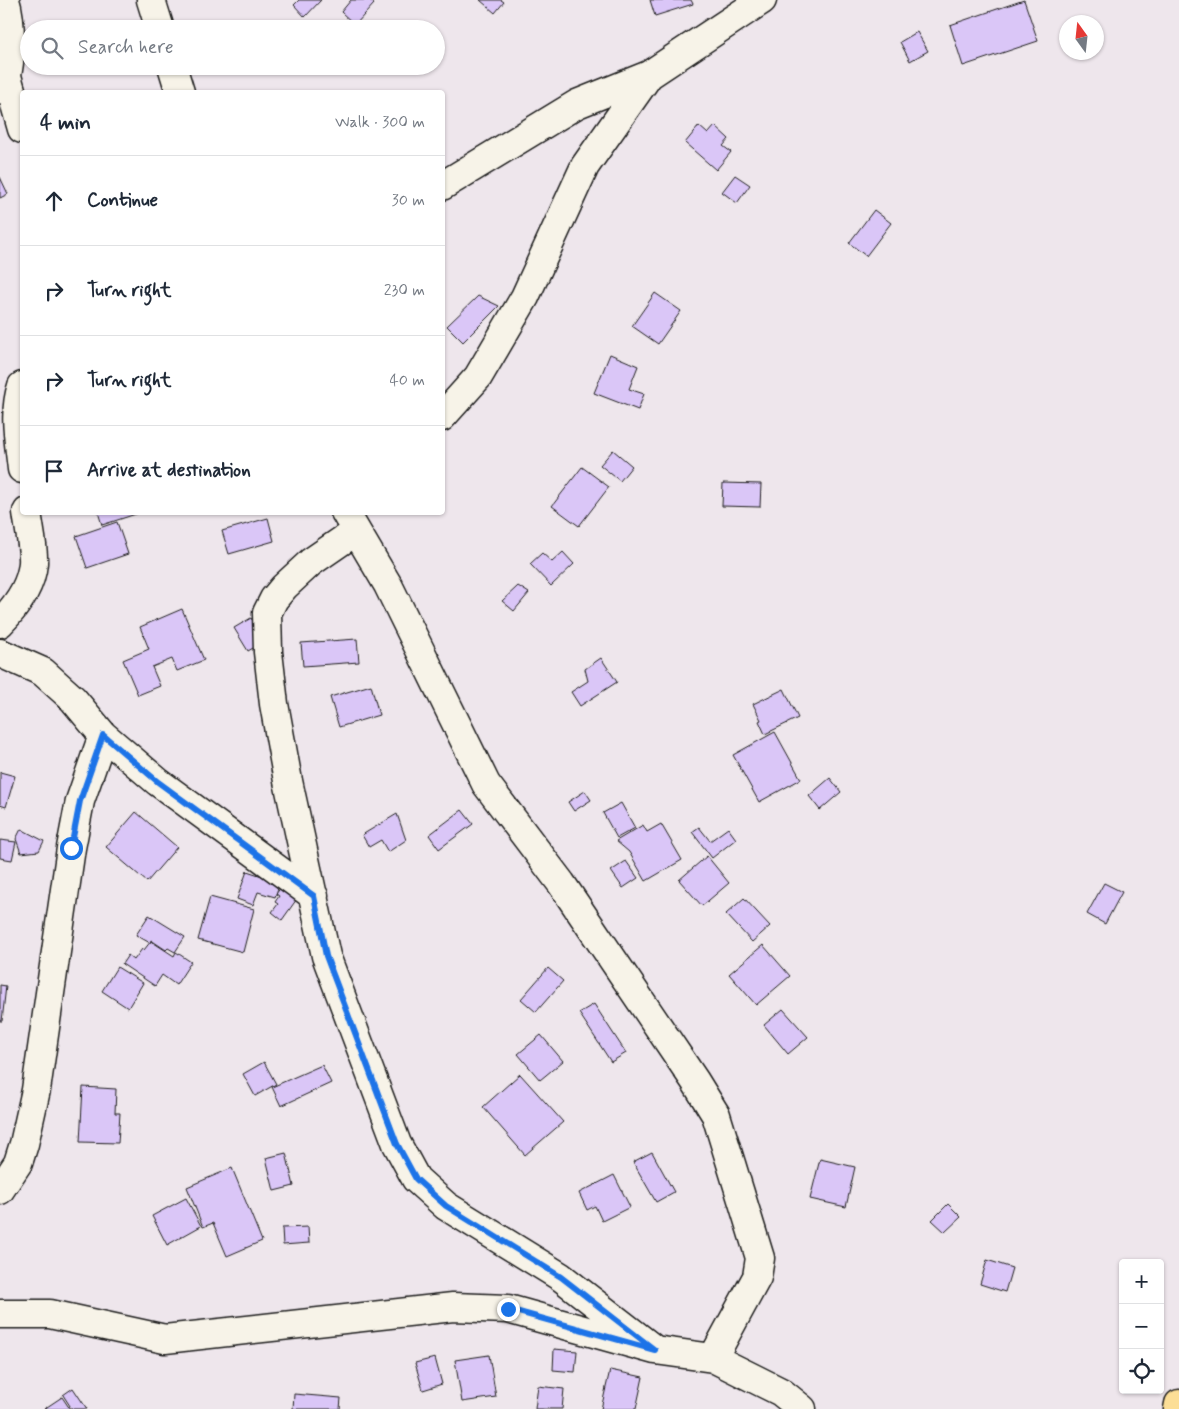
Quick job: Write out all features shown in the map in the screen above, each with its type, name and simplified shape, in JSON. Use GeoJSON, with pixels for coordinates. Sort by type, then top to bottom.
{"type":"FeatureCollection","features":[{"type":"Feature","properties":{"kind":"main road"},"geometry":{"type":"LineString","coordinates":[[1178,1409],[1179,1404]]}},
{"type":"Feature","properties":{"kind":"street"},"geometry":{"type":"LineString","coordinates":[[5,0],[8,9],[10,42],[4,83],[20,124]]}},
{"type":"Feature","properties":{"kind":"street"},"geometry":{"type":"LineString","coordinates":[[151,0],[157,20]]}},
{"type":"Feature","properties":{"kind":"street"},"geometry":{"type":"LineString","coordinates":[[445,414],[478,377],[525,296],[585,166],[649,75],[728,9],[762,0]]}},
{"type":"Feature","properties":{"kind":"street"},"geometry":{"type":"LineString","coordinates":[[175,75],[179,90]]}},
{"type":"Feature","properties":{"kind":"street"},"geometry":{"type":"LineString","coordinates":[[445,184],[577,104],[649,75]]}},
{"type":"Feature","properties":{"kind":"street"},"geometry":{"type":"LineString","coordinates":[[20,392],[16,416],[20,451]]}},
{"type":"Feature","properties":{"kind":"street"},"geometry":{"type":"LineString","coordinates":[[0,623],[14,609],[27,586],[33,563],[27,515]]}},
{"type":"Feature","properties":{"kind":"street"},"geometry":{"type":"LineString","coordinates":[[655,1350],[561,1277],[446,1206],[416,1179],[397,1144],[326,956],[288,781],[274,704],[268,652],[267,613],[274,599],[284,587],[350,522],[388,585],[486,784],[560,883],[695,1081],[716,1115],[760,1258],[757,1277],[713,1358]]}},
{"type":"Feature","properties":{"kind":"street"},"geometry":{"type":"LineString","coordinates":[[0,653],[43,672],[73,700],[103,735],[158,782],[314,896]]}},
{"type":"Feature","properties":{"kind":"street"},"geometry":{"type":"LineString","coordinates":[[0,1190],[18,1163],[24,1144],[36,1090],[71,848],[80,801],[103,735]]}},
{"type":"Feature","properties":{"kind":"street"},"geometry":{"type":"LineString","coordinates":[[0,1314],[50,1314],[165,1339],[453,1307],[508,1309],[655,1350],[713,1358],[781,1392],[802,1409]]}},
{"type":"Feature","properties":{"kind":"building"},"geometry":{"type":"Polygon","coordinates":[[[299,0],[321,0],[305,17],[294,5],[299,0]]]}},
{"type":"Feature","properties":{"kind":"building"},"geometry":{"type":"Polygon","coordinates":[[[351,0],[370,0],[374,4],[360,20],[350,20],[341,12],[351,0]]]}},
{"type":"Feature","properties":{"kind":"building"},"geometry":{"type":"Polygon","coordinates":[[[480,0],[501,0],[504,2],[495,13],[480,0]]]}},
{"type":"Feature","properties":{"kind":"building"},"geometry":{"type":"Polygon","coordinates":[[[650,0],[691,0],[693,4],[655,16],[650,0]]]}},
{"type":"Feature","properties":{"kind":"building"},"geometry":{"type":"Polygon","coordinates":[[[1024,0],[1038,41],[963,66],[950,25],[1024,0]]]}},
{"type":"Feature","properties":{"kind":"building"},"geometry":{"type":"Polygon","coordinates":[[[917,32],[928,51],[910,61],[900,42],[917,32]]]}},
{"type":"Feature","properties":{"kind":"building"},"geometry":{"type":"Polygon","coordinates":[[[699,126],[708,134],[715,126],[729,139],[723,146],[731,152],[716,170],[685,143],[699,126]]]}},
{"type":"Feature","properties":{"kind":"building"},"geometry":{"type":"Polygon","coordinates":[[[735,175],[750,185],[737,203],[722,192],[735,175]]]}},
{"type":"Feature","properties":{"kind":"building"},"geometry":{"type":"Polygon","coordinates":[[[0,177],[8,194],[0,198],[0,177]]]}},
{"type":"Feature","properties":{"kind":"building"},"geometry":{"type":"Polygon","coordinates":[[[874,210],[891,223],[866,256],[849,243],[874,210]]]}},
{"type":"Feature","properties":{"kind":"building"},"geometry":{"type":"Polygon","coordinates":[[[655,293],[681,311],[658,344],[632,326],[655,293]]]}},
{"type":"Feature","properties":{"kind":"building"},"geometry":{"type":"Polygon","coordinates":[[[478,296],[499,306],[463,342],[447,326],[478,296]]]}},
{"type":"Feature","properties":{"kind":"building"},"geometry":{"type":"Polygon","coordinates":[[[610,354],[638,366],[629,389],[644,394],[638,410],[594,393],[610,354]]]}},
{"type":"Feature","properties":{"kind":"building"},"geometry":{"type":"Polygon","coordinates":[[[613,450],[632,466],[620,481],[600,465],[613,450]]]}},
{"type":"Feature","properties":{"kind":"building"},"geometry":{"type":"Polygon","coordinates":[[[582,467],[609,487],[579,526],[552,506],[582,467]]]}},
{"type":"Feature","properties":{"kind":"building"},"geometry":{"type":"Polygon","coordinates":[[[723,483],[761,484],[760,507],[722,506],[723,483]]]}},
{"type":"Feature","properties":{"kind":"building"},"geometry":{"type":"Polygon","coordinates":[[[99,515],[133,515],[102,525],[99,515]]]}},
{"type":"Feature","properties":{"kind":"building"},"geometry":{"type":"Polygon","coordinates":[[[268,518],[274,541],[229,554],[222,531],[268,518]]]}},
{"type":"Feature","properties":{"kind":"building"},"geometry":{"type":"Polygon","coordinates":[[[117,522],[128,554],[87,568],[76,536],[117,522]]]}},
{"type":"Feature","properties":{"kind":"building"},"geometry":{"type":"Polygon","coordinates":[[[563,552],[574,564],[551,586],[530,564],[542,553],[552,562],[563,552]]]}},
{"type":"Feature","properties":{"kind":"building"},"geometry":{"type":"Polygon","coordinates":[[[518,586],[529,593],[514,611],[502,601],[518,586]]]}},
{"type":"Feature","properties":{"kind":"building"},"geometry":{"type":"Polygon","coordinates":[[[182,609],[204,660],[177,671],[172,659],[152,667],[160,686],[138,695],[123,660],[149,649],[140,627],[182,609]]]}},
{"type":"Feature","properties":{"kind":"building"},"geometry":{"type":"Polygon","coordinates":[[[251,618],[265,641],[248,651],[234,628],[251,618]]]}},
{"type":"Feature","properties":{"kind":"building"},"geometry":{"type":"Polygon","coordinates":[[[357,639],[359,662],[303,666],[301,643],[357,639]]]}},
{"type":"Feature","properties":{"kind":"building"},"geometry":{"type":"Polygon","coordinates":[[[601,658],[617,682],[580,706],[571,692],[588,681],[585,669],[601,658]]]}},
{"type":"Feature","properties":{"kind":"building"},"geometry":{"type":"Polygon","coordinates":[[[371,685],[379,715],[339,727],[330,697],[371,685]]]}},
{"type":"Feature","properties":{"kind":"building"},"geometry":{"type":"Polygon","coordinates":[[[784,689],[798,718],[765,734],[753,704],[784,689]]]}},
{"type":"Feature","properties":{"kind":"building"},"geometry":{"type":"Polygon","coordinates":[[[775,732],[801,779],[759,802],[733,755],[775,732]]]}},
{"type":"Feature","properties":{"kind":"building"},"geometry":{"type":"Polygon","coordinates":[[[0,772],[15,776],[6,807],[0,805],[0,772]]]}},
{"type":"Feature","properties":{"kind":"building"},"geometry":{"type":"Polygon","coordinates":[[[830,778],[841,792],[820,810],[809,796],[830,778]]]}},
{"type":"Feature","properties":{"kind":"building"},"geometry":{"type":"Polygon","coordinates":[[[585,791],[591,800],[574,811],[568,802],[585,791]]]}},
{"type":"Feature","properties":{"kind":"building"},"geometry":{"type":"Polygon","coordinates":[[[621,803],[635,828],[617,838],[603,813],[621,803]]]}},
{"type":"Feature","properties":{"kind":"building"},"geometry":{"type":"Polygon","coordinates":[[[462,810],[473,824],[439,849],[429,835],[462,810]]]}},
{"type":"Feature","properties":{"kind":"building"},"geometry":{"type":"Polygon","coordinates":[[[136,812],[177,847],[147,882],[106,847],[136,812]]]}},
{"type":"Feature","properties":{"kind":"building"},"geometry":{"type":"Polygon","coordinates":[[[397,814],[406,840],[388,852],[381,840],[369,847],[362,835],[397,814]]]}},
{"type":"Feature","properties":{"kind":"building"},"geometry":{"type":"Polygon","coordinates":[[[661,824],[682,860],[646,881],[629,852],[616,841],[643,825],[647,832],[661,824]]]}},
{"type":"Feature","properties":{"kind":"building"},"geometry":{"type":"Polygon","coordinates":[[[699,827],[710,841],[728,828],[736,839],[712,858],[692,832],[699,827]]]}},
{"type":"Feature","properties":{"kind":"building"},"geometry":{"type":"Polygon","coordinates":[[[21,829],[44,841],[39,851],[21,853],[16,839],[21,829]]]}},
{"type":"Feature","properties":{"kind":"building"},"geometry":{"type":"Polygon","coordinates":[[[0,840],[16,842],[12,860],[0,858],[0,840]]]}},
{"type":"Feature","properties":{"kind":"building"},"geometry":{"type":"Polygon","coordinates":[[[707,856],[729,883],[702,906],[679,880],[707,856]]]}},
{"type":"Feature","properties":{"kind":"building"},"geometry":{"type":"Polygon","coordinates":[[[626,861],[638,878],[623,888],[611,871],[626,861]]]}},
{"type":"Feature","properties":{"kind":"building"},"geometry":{"type":"Polygon","coordinates":[[[247,871],[280,882],[275,897],[258,892],[253,905],[237,899],[247,871]]]}},
{"type":"Feature","properties":{"kind":"building"},"geometry":{"type":"Polygon","coordinates":[[[1104,883],[1122,892],[1105,924],[1087,914],[1104,883]]]}},
{"type":"Feature","properties":{"kind":"building"},"geometry":{"type":"Polygon","coordinates":[[[283,884],[299,896],[282,920],[272,912],[278,904],[275,902],[279,896],[276,894],[283,884]]]}},
{"type":"Feature","properties":{"kind":"building"},"geometry":{"type":"Polygon","coordinates":[[[210,897],[254,909],[243,952],[198,940],[210,897]]]}},
{"type":"Feature","properties":{"kind":"building"},"geometry":{"type":"Polygon","coordinates":[[[744,898],[770,926],[752,942],[726,914],[744,898]]]}},
{"type":"Feature","properties":{"kind":"building"},"geometry":{"type":"Polygon","coordinates":[[[149,915],[185,937],[175,952],[168,948],[166,950],[151,940],[150,943],[136,935],[149,915]]]}},
{"type":"Feature","properties":{"kind":"building"},"geometry":{"type":"Polygon","coordinates":[[[151,941],[174,956],[176,952],[191,962],[176,985],[162,975],[155,986],[122,964],[128,955],[134,960],[151,941]]]}},
{"type":"Feature","properties":{"kind":"building"},"geometry":{"type":"Polygon","coordinates":[[[763,945],[790,976],[756,1005],[729,974],[763,945]]]}},
{"type":"Feature","properties":{"kind":"building"},"geometry":{"type":"Polygon","coordinates":[[[117,967],[143,983],[128,1008],[102,991],[117,967]]]}},
{"type":"Feature","properties":{"kind":"building"},"geometry":{"type":"Polygon","coordinates":[[[548,968],[563,981],[536,1012],[521,999],[548,968]]]}},
{"type":"Feature","properties":{"kind":"building"},"geometry":{"type":"Polygon","coordinates":[[[0,985],[6,986],[2,1021],[0,1021],[0,985]]]}},
{"type":"Feature","properties":{"kind":"building"},"geometry":{"type":"Polygon","coordinates":[[[594,1004],[626,1053],[611,1062],[579,1013],[594,1004]]]}},
{"type":"Feature","properties":{"kind":"building"},"geometry":{"type":"Polygon","coordinates":[[[783,1009],[808,1037],[788,1054],[764,1025],[783,1009]]]}},
{"type":"Feature","properties":{"kind":"building"},"geometry":{"type":"Polygon","coordinates":[[[541,1035],[563,1061],[540,1080],[518,1054],[541,1035]]]}},
{"type":"Feature","properties":{"kind":"building"},"geometry":{"type":"Polygon","coordinates":[[[264,1062],[276,1084],[255,1096],[243,1074],[264,1062]]]}},
{"type":"Feature","properties":{"kind":"building"},"geometry":{"type":"Polygon","coordinates":[[[322,1065],[331,1083],[281,1106],[272,1087],[322,1065]]]}},
{"type":"Feature","properties":{"kind":"building"},"geometry":{"type":"Polygon","coordinates":[[[520,1074],[563,1122],[525,1155],[483,1107],[520,1074]]]}},
{"type":"Feature","properties":{"kind":"building"},"geometry":{"type":"Polygon","coordinates":[[[83,1087],[116,1089],[115,1113],[120,1113],[118,1143],[80,1142],[83,1087]]]}},
{"type":"Feature","properties":{"kind":"building"},"geometry":{"type":"Polygon","coordinates":[[[652,1152],[674,1192],[656,1202],[633,1162],[652,1152]]]}},
{"type":"Feature","properties":{"kind":"building"},"geometry":{"type":"Polygon","coordinates":[[[286,1153],[294,1186],[274,1191],[266,1158],[286,1153]]]}},
{"type":"Feature","properties":{"kind":"building"},"geometry":{"type":"Polygon","coordinates":[[[820,1159],[855,1167],[846,1207],[810,1199],[820,1159]]]}},
{"type":"Feature","properties":{"kind":"building"},"geometry":{"type":"Polygon","coordinates":[[[232,1168],[262,1241],[227,1256],[213,1223],[203,1227],[187,1187],[232,1168]]]}},
{"type":"Feature","properties":{"kind":"building"},"geometry":{"type":"Polygon","coordinates":[[[614,1175],[630,1207],[602,1221],[595,1206],[587,1210],[579,1193],[614,1175]]]}},
{"type":"Feature","properties":{"kind":"building"},"geometry":{"type":"Polygon","coordinates":[[[186,1198],[201,1226],[167,1245],[152,1216],[186,1198]]]}},
{"type":"Feature","properties":{"kind":"building"},"geometry":{"type":"Polygon","coordinates":[[[948,1204],[961,1217],[945,1232],[932,1220],[948,1204]]]}},
{"type":"Feature","properties":{"kind":"building"},"geometry":{"type":"Polygon","coordinates":[[[308,1227],[309,1243],[283,1245],[282,1228],[308,1227]]]}},
{"type":"Feature","properties":{"kind":"building"},"geometry":{"type":"Polygon","coordinates":[[[987,1260],[1012,1268],[1005,1292],[980,1284],[987,1260]]]}},
{"type":"Feature","properties":{"kind":"building"},"geometry":{"type":"Polygon","coordinates":[[[554,1349],[577,1351],[575,1372],[553,1370],[554,1349]]]}},
{"type":"Feature","properties":{"kind":"building"},"geometry":{"type":"Polygon","coordinates":[[[489,1355],[496,1397],[462,1402],[455,1360],[489,1355]]]}},
{"type":"Feature","properties":{"kind":"building"},"geometry":{"type":"Polygon","coordinates":[[[435,1358],[442,1384],[423,1390],[415,1363],[435,1358]]]}},
{"type":"Feature","properties":{"kind":"building"},"geometry":{"type":"Polygon","coordinates":[[[610,1370],[643,1377],[636,1409],[601,1409],[610,1370]]]}},
{"type":"Feature","properties":{"kind":"building"},"geometry":{"type":"Polygon","coordinates":[[[538,1386],[564,1389],[562,1409],[535,1409],[538,1386]]]}},
{"type":"Feature","properties":{"kind":"building"},"geometry":{"type":"Polygon","coordinates":[[[73,1388],[87,1409],[72,1409],[63,1395],[73,1388]]]}},
{"type":"Feature","properties":{"kind":"building"},"geometry":{"type":"Polygon","coordinates":[[[294,1394],[341,1398],[340,1409],[293,1409],[294,1394]]]}},
{"type":"Feature","properties":{"kind":"building"},"geometry":{"type":"Polygon","coordinates":[[[62,1397],[70,1409],[44,1409],[62,1397]]]}},
{"type":"Feature","properties":{"kind":"route"},"geometry":{"type":"LineString","coordinates":[[71,848],[80,801],[103,735],[158,782],[314,896],[326,956],[397,1144],[416,1179],[446,1206],[561,1277],[655,1350],[562,1326],[508,1309]]}}]}
